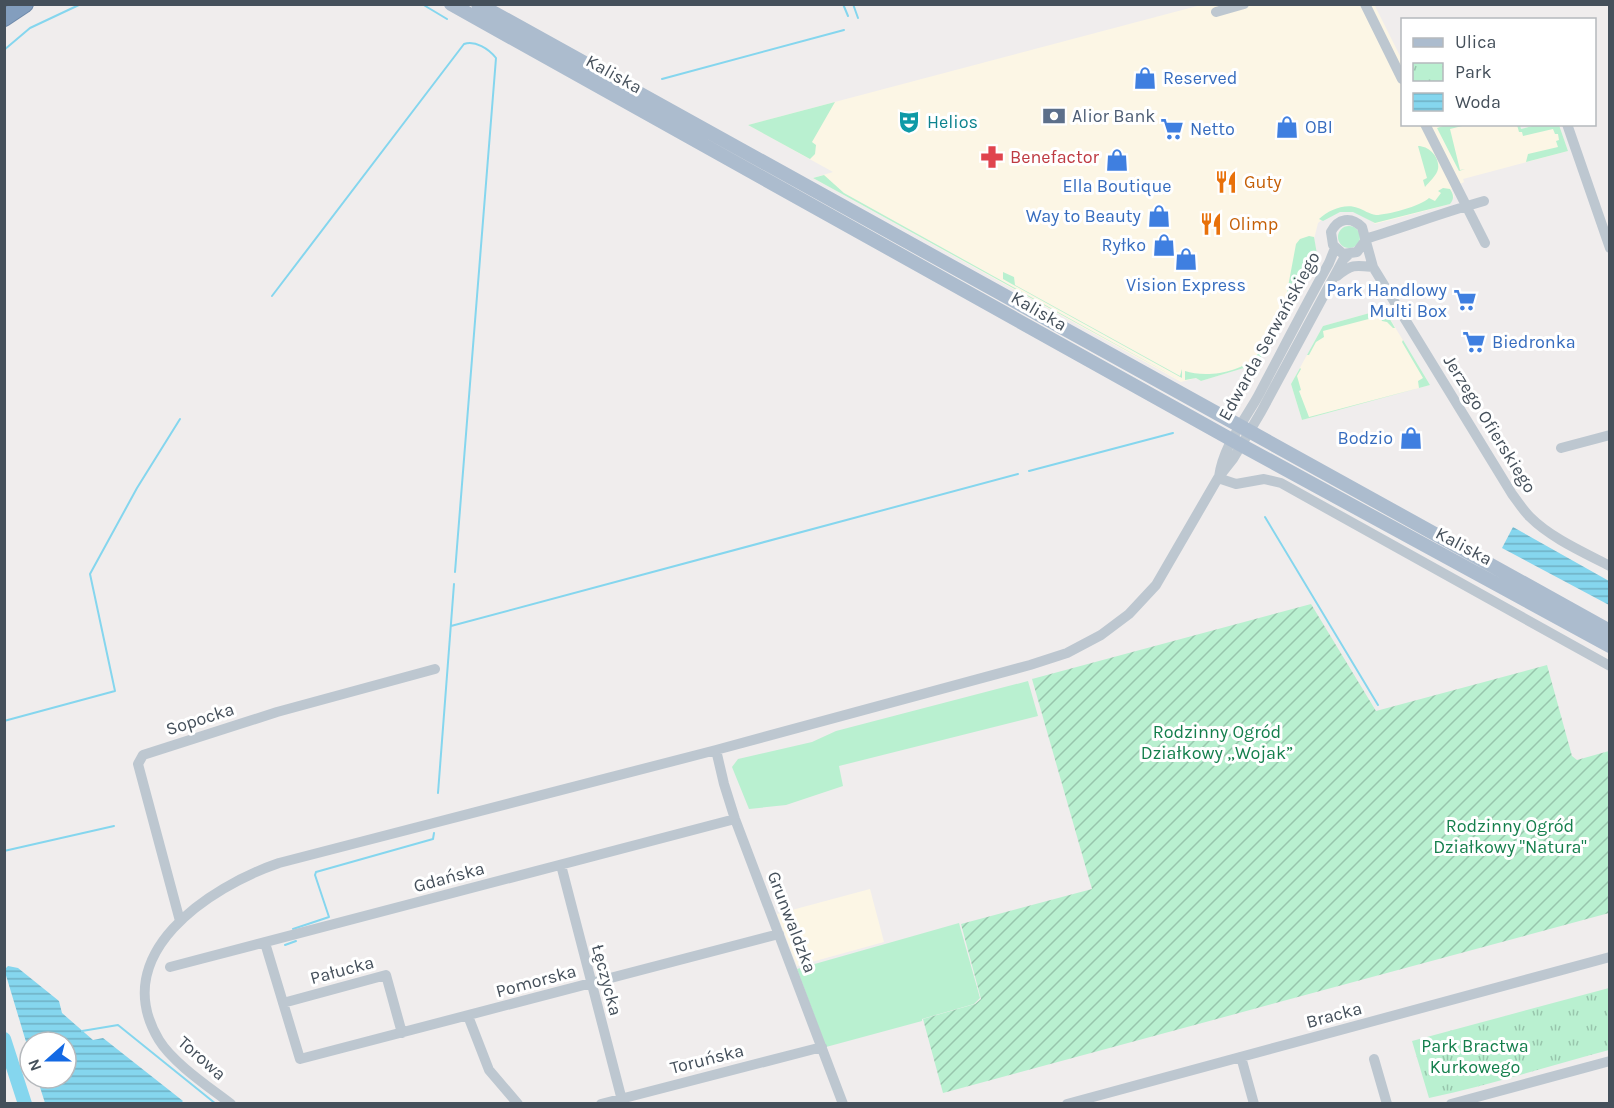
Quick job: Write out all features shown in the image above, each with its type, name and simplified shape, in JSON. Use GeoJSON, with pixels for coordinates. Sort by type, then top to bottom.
{"type":"FeatureCollection","features":[{"type":"Feature","properties":{"kind":"highway"},"geometry":{"type":"LineString","coordinates":[[4,18],[25,4]]}},
{"type":"Feature","properties":{"kind":"main road","name":"Kaliska"},"geometry":{"type":"LineString","coordinates":[[451,4],[1236,442],[1610,646]]}},
{"type":"Feature","properties":{"kind":"main road","name":"Kaliska"},"geometry":{"type":"LineString","coordinates":[[478,4],[1610,631]]}},
{"type":"Feature","properties":{"kind":"street"},"geometry":{"type":"LineString","coordinates":[[1216,12],[1244,4]]}},
{"type":"Feature","properties":{"kind":"street"},"geometry":{"type":"LineString","coordinates":[[1365,4],[1401,77]]}},
{"type":"Feature","properties":{"kind":"street"},"geometry":{"type":"LineString","coordinates":[[1426,126],[1485,243]]}},
{"type":"Feature","properties":{"kind":"street"},"geometry":{"type":"LineString","coordinates":[[1568,126],[1610,248]]}},
{"type":"Feature","properties":{"kind":"street"},"geometry":{"type":"LineString","coordinates":[[1373,267],[1360,257],[1335,248],[1331,236],[1333,228],[1338,223],[1353,220],[1362,227],[1374,228],[1417,220],[1484,201]]}},
{"type":"Feature","properties":{"kind":"street"},"geometry":{"type":"LineString","coordinates":[[1351,254],[1361,249],[1365,240],[1400,229],[1417,220]]}},
{"type":"Feature","properties":{"kind":"street"},"geometry":{"type":"LineString","coordinates":[[1362,227],[1373,267]]}},
{"type":"Feature","properties":{"kind":"street","name":"Edwarda Serwańskiego"},"geometry":{"type":"LineString","coordinates":[[150,963],[165,937],[180,921],[225,888],[252,873],[279,863],[716,750],[1030,665],[1080,647],[1101,635],[1129,614],[1156,585],[1176,554],[1244,429],[1335,248]]}},
{"type":"Feature","properties":{"kind":"street","name":"Edwarda Serwańskiego"},"geometry":{"type":"LineString","coordinates":[[1244,429],[1261,412],[1345,256],[1351,254]]}},
{"type":"Feature","properties":{"kind":"street"},"geometry":{"type":"LineString","coordinates":[[1334,278],[1348,267],[1355,265],[1373,267]]}},
{"type":"Feature","properties":{"kind":"street","name":"Jerzego Ofierskiego"},"geometry":{"type":"LineString","coordinates":[[1373,267],[1512,495],[1529,516],[1554,534],[1610,566]]}},
{"type":"Feature","properties":{"kind":"street"},"geometry":{"type":"LineString","coordinates":[[1261,412],[1262,429],[1277,447]]}},
{"type":"Feature","properties":{"kind":"street"},"geometry":{"type":"LineString","coordinates":[[1561,448],[1610,435]]}},
{"type":"Feature","properties":{"kind":"street","name":"Kaliska"},"geometry":{"type":"LineString","coordinates":[[1218,478],[1236,484],[1264,479],[1281,483],[1610,666]]}},
{"type":"Feature","properties":{"kind":"street","name":"Sopocka"},"geometry":{"type":"LineString","coordinates":[[180,921],[138,764],[143,755],[277,712],[435,669]]}},
{"type":"Feature","properties":{"kind":"street","name":"Grunwaldzka"},"geometry":{"type":"LineString","coordinates":[[716,750],[735,819],[843,1104]]}},
{"type":"Feature","properties":{"kind":"street","name":"Gdańska"},"geometry":{"type":"LineString","coordinates":[[170,967],[735,819]]}},
{"type":"Feature","properties":{"kind":"street","name":"Łęczycka"},"geometry":{"type":"LineString","coordinates":[[561,865],[622,1101]]}},
{"type":"Feature","properties":{"kind":"street","name":"Pomorska"},"geometry":{"type":"LineString","coordinates":[[284,1003],[300,1059],[779,934]]}},
{"type":"Feature","properties":{"kind":"street"},"geometry":{"type":"LineString","coordinates":[[265,943],[284,1003]]}},
{"type":"Feature","properties":{"kind":"street","name":"Bracka"},"geometry":{"type":"LineString","coordinates":[[1067,1104],[1610,957]]}},
{"type":"Feature","properties":{"kind":"street","name":"Torowa"},"geometry":{"type":"LineString","coordinates":[[150,963],[146,988],[147,1003],[152,1025],[159,1040],[180,1063],[231,1104]]}},
{"type":"Feature","properties":{"kind":"street","name":"Pałucka"},"geometry":{"type":"LineString","coordinates":[[284,1003],[386,975],[402,1033]]}},
{"type":"Feature","properties":{"kind":"street"},"geometry":{"type":"LineString","coordinates":[[468,1016],[489,1070],[518,1104]]}},
{"type":"Feature","properties":{"kind":"street","name":"Toruńska"},"geometry":{"type":"LineString","coordinates":[[601,1104],[622,1101],[822,1047]]}},
{"type":"Feature","properties":{"kind":"street"},"geometry":{"type":"LineString","coordinates":[[1241,1057],[1254,1104]]}},
{"type":"Feature","properties":{"kind":"street"},"geometry":{"type":"LineString","coordinates":[[1374,1059],[1387,1104]]}},
{"type":"Feature","properties":{"kind":"street"},"geometry":{"type":"LineString","coordinates":[[1451,1104],[1610,1061]]}},
{"type":"Feature","properties":{"kind":"shaded area"},"geometry":{"type":"Polygon","coordinates":[[[1374,4],[1401,58],[1401,126],[1520,126],[1521,129],[1532,126],[1559,126],[1568,151],[1463,179],[1464,182],[1451,189],[1454,196],[1450,204],[1421,212],[1375,224],[1353,208],[1326,216],[1318,223],[1314,239],[1317,254],[1257,364],[1201,381],[1196,378],[1181,382],[813,178],[833,172],[748,125],[1201,5],[1374,4]]]}},
{"type":"Feature","properties":{"kind":"shaded area"},"geometry":{"type":"Polygon","coordinates":[[[1384,309],[1430,385],[1302,420],[1291,384],[1323,326],[1384,309]]]}},
{"type":"Feature","properties":{"kind":"shaded area"},"geometry":{"type":"Polygon","coordinates":[[[870,889],[884,942],[797,966],[777,914],[870,889]]]}},
{"type":"Feature","properties":{"kind":"green space"},"geometry":{"type":"Polygon","coordinates":[[[835,102],[812,142],[816,145],[815,154],[810,159],[748,125],[835,102]]]}},
{"type":"Feature","properties":{"kind":"green space"},"geometry":{"type":"Polygon","coordinates":[[[1462,126],[1450,129],[1460,170],[1465,169],[1459,171],[1437,128],[1462,126]]]}},
{"type":"Feature","properties":{"kind":"green space"},"geometry":{"type":"Polygon","coordinates":[[[1517,126],[1520,126],[1521,129],[1532,126],[1559,126],[1568,151],[1526,162],[1528,154],[1558,147],[1556,141],[1559,140],[1558,134],[1555,134],[1553,129],[1523,136],[1522,132],[1519,132],[1517,126]]]}},
{"type":"Feature","properties":{"kind":"green space"},"geometry":{"type":"Polygon","coordinates":[[[1418,146],[1433,153],[1438,165],[1436,174],[1425,187],[1423,180],[1427,178],[1418,146]]]}},
{"type":"Feature","properties":{"kind":"green space"},"geometry":{"type":"Polygon","coordinates":[[[824,175],[844,193],[1182,381],[813,178],[824,175]]]}},
{"type":"Feature","properties":{"kind":"green space"},"geometry":{"type":"Polygon","coordinates":[[[1443,188],[1450,189],[1452,193],[1453,199],[1450,204],[1375,223],[1353,212],[1340,212],[1323,221],[1319,219],[1332,210],[1348,206],[1376,215],[1395,212],[1429,198],[1435,201],[1441,193],[1438,191],[1443,188]]]}},
{"type":"Feature","properties":{"kind":"green space"},"geometry":{"type":"Polygon","coordinates":[[[1349,226],[1357,229],[1360,237],[1357,245],[1349,248],[1341,245],[1338,237],[1341,229],[1349,226]]]}},
{"type":"Feature","properties":{"kind":"green space"},"geometry":{"type":"Polygon","coordinates":[[[1314,237],[1317,254],[1277,326],[1275,325],[1285,303],[1296,244],[1300,239],[1314,237]]]}},
{"type":"Feature","properties":{"kind":"green space"},"geometry":{"type":"Polygon","coordinates":[[[1003,272],[1014,277],[1015,285],[1180,376],[1182,369],[1182,378],[1003,279],[1003,272]]]}},
{"type":"Feature","properties":{"kind":"green space"},"geometry":{"type":"Polygon","coordinates":[[[1384,309],[1395,328],[1382,321],[1380,316],[1323,331],[1324,337],[1316,342],[1307,355],[1323,326],[1384,309]]]}},
{"type":"Feature","properties":{"kind":"green space"},"geometry":{"type":"Polygon","coordinates":[[[1273,328],[1276,330],[1257,364],[1201,381],[1196,378],[1185,380],[1185,371],[1212,374],[1232,370],[1249,362],[1261,350],[1273,328]]]}},
{"type":"Feature","properties":{"kind":"green space"},"geometry":{"type":"Polygon","coordinates":[[[1403,340],[1430,385],[1302,420],[1291,384],[1300,368],[1297,376],[1301,390],[1299,391],[1309,417],[1419,388],[1418,381],[1423,378],[1402,342],[1403,340]]]}},
{"type":"Feature","properties":{"kind":"green space","name":"Rodzinny Ogród Działkowy \"Natura\""},"geometry":{"type":"Polygon","coordinates":[[[1311,604],[1376,711],[1547,665],[1572,756],[1577,760],[1609,751],[1609,913],[943,1093],[923,1019],[975,1004],[981,999],[961,924],[1092,889],[1032,679],[1311,604]]]}},
{"type":"Feature","properties":{"kind":"green space"},"geometry":{"type":"Polygon","coordinates":[[[1028,681],[1038,716],[839,766],[843,786],[786,805],[749,809],[732,767],[738,759],[812,742],[836,731],[1028,681]]]}},
{"type":"Feature","properties":{"kind":"green space"},"geometry":{"type":"Polygon","coordinates":[[[959,923],[980,998],[974,1004],[922,1019],[922,1021],[826,1047],[797,969],[959,923]]]}},
{"type":"Feature","properties":{"kind":"green space","name":"Park Bractwa Kurkowego"},"geometry":{"type":"Polygon","coordinates":[[[1609,988],[1609,1050],[1429,1098],[1412,1041],[1609,988]]]}},
{"type":"Feature","properties":{"kind":"water"},"geometry":{"type":"Polygon","coordinates":[[[1513,527],[1609,581],[1609,605],[1502,548],[1513,527]]]}},
{"type":"Feature","properties":{"kind":"water"},"geometry":{"type":"Polygon","coordinates":[[[8,966],[18,968],[59,1001],[62,1013],[93,1040],[103,1038],[183,1101],[181,1103],[45,1103],[41,1090],[78,1090],[78,1030],[22,1030],[5,969],[8,966]]]}},
{"type":"Feature","properties":{"kind":"waterway"},"geometry":{"type":"LineString","coordinates":[[4,50],[30,28],[81,4]]}},
{"type":"Feature","properties":{"kind":"waterway"},"geometry":{"type":"LineString","coordinates":[[422,4],[447,19]]}},
{"type":"Feature","properties":{"kind":"waterway"},"geometry":{"type":"LineString","coordinates":[[843,4],[848,16]]}},
{"type":"Feature","properties":{"kind":"waterway"},"geometry":{"type":"LineString","coordinates":[[853,4],[858,18]]}},
{"type":"Feature","properties":{"kind":"waterway"},"geometry":{"type":"LineString","coordinates":[[662,79],[844,30]]}},
{"type":"Feature","properties":{"kind":"waterway"},"geometry":{"type":"LineString","coordinates":[[272,296],[464,44],[477,44],[490,51],[496,58],[455,572]]}},
{"type":"Feature","properties":{"kind":"waterway"},"geometry":{"type":"LineString","coordinates":[[4,721],[115,691],[90,574],[137,488],[180,419]]}},
{"type":"Feature","properties":{"kind":"waterway"},"geometry":{"type":"LineString","coordinates":[[1029,471],[1173,433]]}},
{"type":"Feature","properties":{"kind":"waterway"},"geometry":{"type":"LineString","coordinates":[[451,626],[1018,474]]}},
{"type":"Feature","properties":{"kind":"waterway"},"geometry":{"type":"LineString","coordinates":[[1265,517],[1378,705]]}},
{"type":"Feature","properties":{"kind":"waterway"},"geometry":{"type":"LineString","coordinates":[[438,793],[454,584]]}},
{"type":"Feature","properties":{"kind":"waterway"},"geometry":{"type":"LineString","coordinates":[[4,851],[114,826]]}},
{"type":"Feature","properties":{"kind":"waterway"},"geometry":{"type":"LineString","coordinates":[[293,929],[329,917],[316,872],[433,839],[434,833]]}},
{"type":"Feature","properties":{"kind":"waterway"},"geometry":{"type":"LineString","coordinates":[[285,945],[296,941]]}},
{"type":"Feature","properties":{"kind":"waterway"},"geometry":{"type":"LineString","coordinates":[[82,1031],[118,1025],[216,1104]]}},
{"type":"Feature","properties":{"kind":"waterway"},"geometry":{"type":"LineString","coordinates":[[4,1039],[25,1104]]}},
{"type":"Feature","properties":{"kind":"place","name":"Reserved"},"geometry":{"type":"Point","coordinates":[1145,78]}},
{"type":"Feature","properties":{"kind":"place","name":"Alior Bank"},"geometry":{"type":"Point","coordinates":[1054,116]}},
{"type":"Feature","properties":{"kind":"place","name":"Helios"},"geometry":{"type":"Point","coordinates":[909,122]}},
{"type":"Feature","properties":{"kind":"place","name":"OBI"},"geometry":{"type":"Point","coordinates":[1287,127]}},
{"type":"Feature","properties":{"kind":"place","name":"Netto"},"geometry":{"type":"Point","coordinates":[1172,129]}},
{"type":"Feature","properties":{"kind":"place","name":"Benefactor"},"geometry":{"type":"Point","coordinates":[992,157]}},
{"type":"Feature","properties":{"kind":"place","name":"Ella Boutique"},"geometry":{"type":"Point","coordinates":[1117,160]}},
{"type":"Feature","properties":{"kind":"place","name":"Guty"},"geometry":{"type":"Point","coordinates":[1226,182]}},
{"type":"Feature","properties":{"kind":"place","name":"Way to Beauty"},"geometry":{"type":"Point","coordinates":[1159,216]}},
{"type":"Feature","properties":{"kind":"place","name":"Olimp"},"geometry":{"type":"Point","coordinates":[1211,224]}},
{"type":"Feature","properties":{"kind":"place","name":"Ryłko"},"geometry":{"type":"Point","coordinates":[1164,245]}},
{"type":"Feature","properties":{"kind":"place","name":"Vision Express"},"geometry":{"type":"Point","coordinates":[1186,259]}},
{"type":"Feature","properties":{"kind":"place","name":"Park Handlowy Multi Box"},"geometry":{"type":"Point","coordinates":[1465,300]}},
{"type":"Feature","properties":{"kind":"place","name":"Biedronka"},"geometry":{"type":"Point","coordinates":[1474,342]}},
{"type":"Feature","properties":{"kind":"place","name":"Bodzio"},"geometry":{"type":"Point","coordinates":[1411,438]}},
{"type":"Feature","properties":{"kind":"park label","name":"Rodzinny Ogród Działkowy „Wojak”"},"geometry":{"type":"Point","coordinates":[1217,742]}}]}
